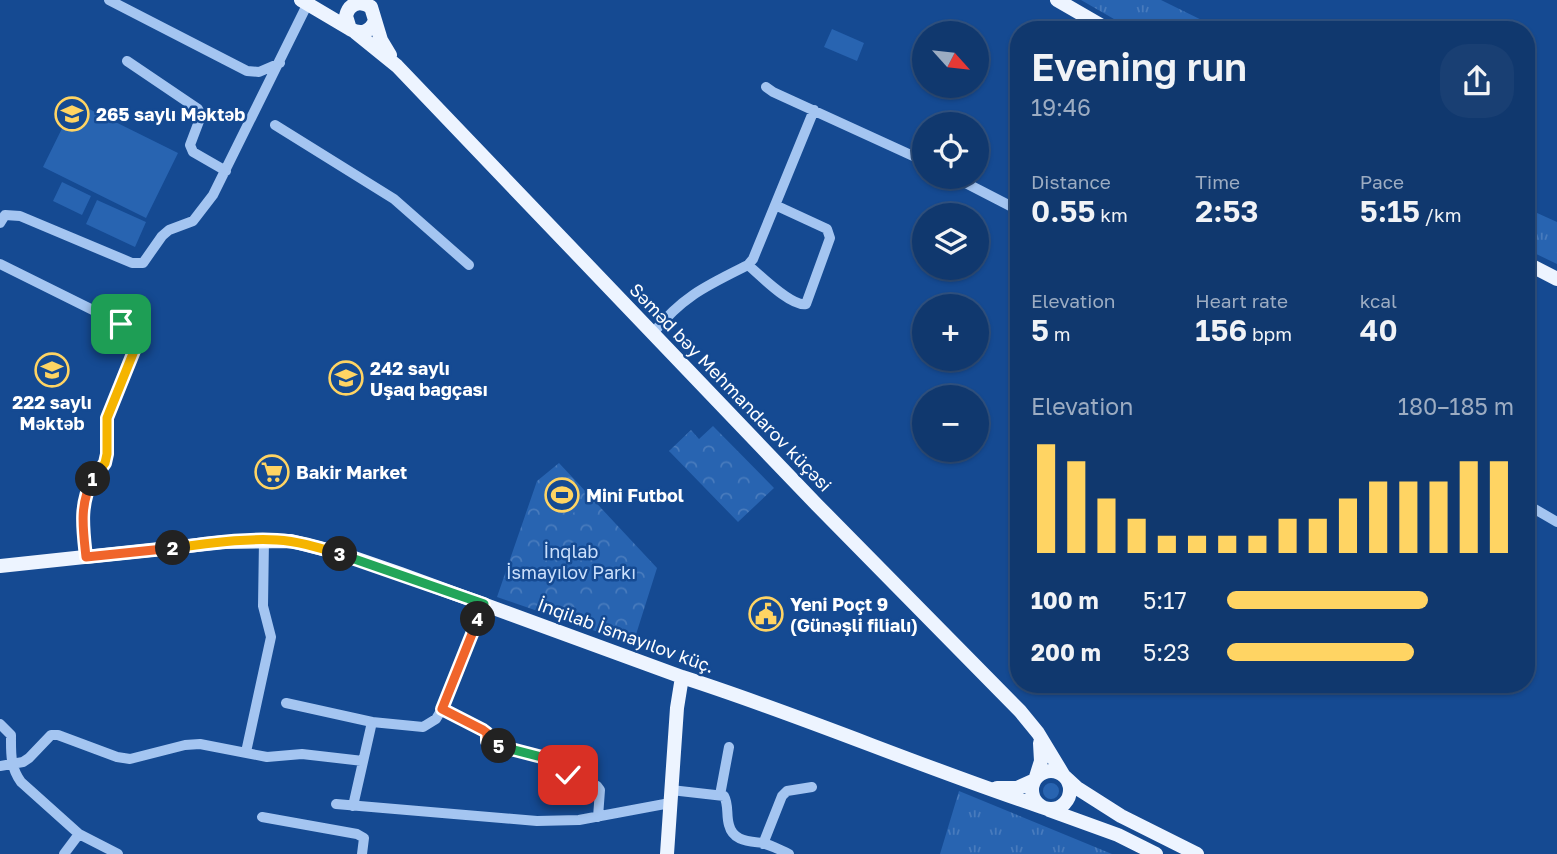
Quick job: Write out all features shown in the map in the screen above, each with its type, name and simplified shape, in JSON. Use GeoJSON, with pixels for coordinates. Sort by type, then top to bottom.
{"type":"FeatureCollection","features":[{"type":"Feature","properties":{"kind":"main road"},"geometry":{"type":"LineString","coordinates":[[1057,0],[1093,21]]}},
{"type":"Feature","properties":{"kind":"main road"},"geometry":{"type":"LineString","coordinates":[[308,3],[361,2],[371,7],[381,40],[397,66]]}},
{"type":"Feature","properties":{"kind":"main road"},"geometry":{"type":"LineString","coordinates":[[308,3],[353,30],[397,66]]}},
{"type":"Feature","properties":{"kind":"main road"},"geometry":{"type":"LineString","coordinates":[[352,4],[346,21],[353,30],[365,32],[373,26],[374,11]]}},
{"type":"Feature","properties":{"kind":"main road","name":"Səməd bəy Mehmandarov küçəsi"},"geometry":{"type":"LineString","coordinates":[[397,66],[817,505],[1020,711],[1038,733],[1064,776]]}},
{"type":"Feature","properties":{"kind":"main road"},"geometry":{"type":"LineString","coordinates":[[1535,268],[1557,279]]}},
{"type":"Feature","properties":{"kind":"main road","name":"İnqilab İsmayılov küç."},"geometry":{"type":"LineString","coordinates":[[0,566],[225,542],[291,541],[324,549],[484,604],[1045,808]]}},
{"type":"Feature","properties":{"kind":"main road"},"geometry":{"type":"LineString","coordinates":[[667,854],[677,708],[682,677]]}},
{"type":"Feature","properties":{"kind":"main road"},"geometry":{"type":"LineString","coordinates":[[1038,733],[1041,761],[1032,786],[1033,798],[1045,808],[1118,835],[1156,854]]}},
{"type":"Feature","properties":{"kind":"main road"},"geometry":{"type":"LineString","coordinates":[[982,787],[1017,788],[1045,772],[1058,773],[1121,816],[1197,854]]}},
{"type":"Feature","properties":{"kind":"main road"},"geometry":{"type":"LineString","coordinates":[[1045,808],[1060,807],[1068,799],[1069,787],[1064,776]]}},
{"type":"Feature","properties":{"kind":"street"},"geometry":{"type":"LineString","coordinates":[[109,0],[247,71],[260,72],[280,63]]}},
{"type":"Feature","properties":{"kind":"street"},"geometry":{"type":"LineString","coordinates":[[0,223],[5,215],[20,216],[132,263],[142,263],[162,236],[169,230],[192,221],[213,195],[308,3]]}},
{"type":"Feature","properties":{"kind":"street"},"geometry":{"type":"LineString","coordinates":[[127,61],[198,109],[201,116],[190,145],[193,152],[226,171]]}},
{"type":"Feature","properties":{"kind":"street"},"geometry":{"type":"LineString","coordinates":[[766,87],[912,155]]}},
{"type":"Feature","properties":{"kind":"street"},"geometry":{"type":"LineString","coordinates":[[653,333],[668,315],[696,291],[748,265],[753,259],[814,110]]}},
{"type":"Feature","properties":{"kind":"street"},"geometry":{"type":"LineString","coordinates":[[275,125],[394,199],[469,265]]}},
{"type":"Feature","properties":{"kind":"street"},"geometry":{"type":"LineString","coordinates":[[977,189],[1010,207]]}},
{"type":"Feature","properties":{"kind":"street"},"geometry":{"type":"LineString","coordinates":[[748,265],[790,300],[800,305],[806,303],[830,237],[827,229],[775,205]]}},
{"type":"Feature","properties":{"kind":"street"},"geometry":{"type":"LineString","coordinates":[[0,264],[121,324],[131,331],[135,342],[134,351],[107,418],[105,463],[85,497],[82,508],[86,557]]}},
{"type":"Feature","properties":{"kind":"street"},"geometry":{"type":"LineString","coordinates":[[1535,509],[1557,522]]}},
{"type":"Feature","properties":{"kind":"street"},"geometry":{"type":"LineString","coordinates":[[246,752],[271,637],[263,606],[264,540]]}},
{"type":"Feature","properties":{"kind":"street"},"geometry":{"type":"LineString","coordinates":[[286,703],[372,722],[423,727],[436,719],[442,709],[484,604]]}},
{"type":"Feature","properties":{"kind":"street"},"geometry":{"type":"LineString","coordinates":[[442,709],[483,730],[491,744],[565,763],[569,767],[568,775],[597,786],[600,790],[598,817]]}},
{"type":"Feature","properties":{"kind":"street"},"geometry":{"type":"LineString","coordinates":[[353,806],[372,722]]}},
{"type":"Feature","properties":{"kind":"street"},"geometry":{"type":"LineString","coordinates":[[0,724],[11,735],[6,764]]}},
{"type":"Feature","properties":{"kind":"street"},"geometry":{"type":"LineString","coordinates":[[6,764],[23,762],[51,735],[58,735],[117,757],[131,759],[185,745],[200,744],[267,757],[302,754],[363,761]]}},
{"type":"Feature","properties":{"kind":"street"},"geometry":{"type":"LineString","coordinates":[[720,795],[729,747]]}},
{"type":"Feature","properties":{"kind":"street"},"geometry":{"type":"LineString","coordinates":[[6,764],[21,782],[79,834],[118,854]]}},
{"type":"Feature","properties":{"kind":"street"},"geometry":{"type":"LineString","coordinates":[[763,844],[782,796],[787,791],[812,787]]}},
{"type":"Feature","properties":{"kind":"street"},"geometry":{"type":"LineString","coordinates":[[336,804],[537,821],[579,820],[671,797],[720,795],[724,796],[727,802],[728,824],[732,832],[749,842],[763,844],[789,854]]}},
{"type":"Feature","properties":{"kind":"street"},"geometry":{"type":"LineString","coordinates":[[262,817],[357,834],[364,838],[362,854]]}},
{"type":"Feature","properties":{"kind":"street"},"geometry":{"type":"LineString","coordinates":[[64,854],[79,834]]}},
{"type":"Feature","properties":{"kind":"green space"},"geometry":{"type":"Polygon","coordinates":[[[1081,0],[1161,0],[1204,21],[1117,21],[1081,0]]]}},
{"type":"Feature","properties":{"kind":"green space"},"geometry":{"type":"Polygon","coordinates":[[[832,29],[864,43],[857,61],[824,47],[832,29]]]}},
{"type":"Feature","properties":{"kind":"green space"},"geometry":{"type":"Polygon","coordinates":[[[75,102],[178,153],[146,218],[43,167],[75,102]]]}},
{"type":"Feature","properties":{"kind":"green space"},"geometry":{"type":"Polygon","coordinates":[[[62,182],[91,196],[82,215],[53,201],[62,182]]]}},
{"type":"Feature","properties":{"kind":"green space"},"geometry":{"type":"Polygon","coordinates":[[[97,200],[146,222],[135,247],[86,224],[97,200]]]}},
{"type":"Feature","properties":{"kind":"green space"},"geometry":{"type":"Polygon","coordinates":[[[1535,212],[1557,222],[1557,264],[1535,253],[1535,212]]]}},
{"type":"Feature","properties":{"kind":"green space"},"geometry":{"type":"Polygon","coordinates":[[[713,426],[774,488],[738,522],[669,451],[691,430],[699,439],[713,426]]]}},
{"type":"Feature","properties":{"kind":"green space","name":"İnqlab İsmayılov Parkı"},"geometry":{"type":"Polygon","coordinates":[[[559,463],[657,568],[633,644],[497,597],[537,481],[559,463]]]}},
{"type":"Feature","properties":{"kind":"green space","name":"Mini Futbol"},"geometry":{"type":"Polygon","coordinates":[[[556,474],[582,504],[569,517],[542,486],[556,474]]]}},
{"type":"Feature","properties":{"kind":"green space"},"geometry":{"type":"Polygon","coordinates":[[[1051,783],[1057,785],[1057,797],[1051,799],[1045,797],[1043,791],[1045,785],[1051,783]]]}},
{"type":"Feature","properties":{"kind":"green space"},"geometry":{"type":"Polygon","coordinates":[[[959,791],[1112,854],[940,854],[959,791]]]}},
{"type":"Feature","properties":{"kind":"place","name":"265 saylı Məktəb"},"geometry":{"type":"Point","coordinates":[72,114]}},
{"type":"Feature","properties":{"kind":"place","name":"222 saylı Məktəb"},"geometry":{"type":"Point","coordinates":[52,370]}},
{"type":"Feature","properties":{"kind":"place","name":"242 saylı Uşaq bağçası"},"geometry":{"type":"Point","coordinates":[346,378]}},
{"type":"Feature","properties":{"kind":"place","name":"Bakir Market"},"geometry":{"type":"Point","coordinates":[272,472]}},
{"type":"Feature","properties":{"kind":"place","name":"Mini Futbol"},"geometry":{"type":"Point","coordinates":[562,495]}},
{"type":"Feature","properties":{"kind":"place","name":"Yeni Poçt 9 (Günəşli filialı)"},"geometry":{"type":"Point","coordinates":[766,614]}},
{"type":"Feature","properties":{"kind":"route"},"geometry":{"type":"LineString","coordinates":[[121,324],[131,331],[135,342],[134,351],[107,418],[108,447],[105,463],[95,475],[82,508],[86,557],[225,542],[291,541],[346,555],[484,604],[442,709],[483,730],[491,744],[565,763],[569,767],[568,775]]}}]}
